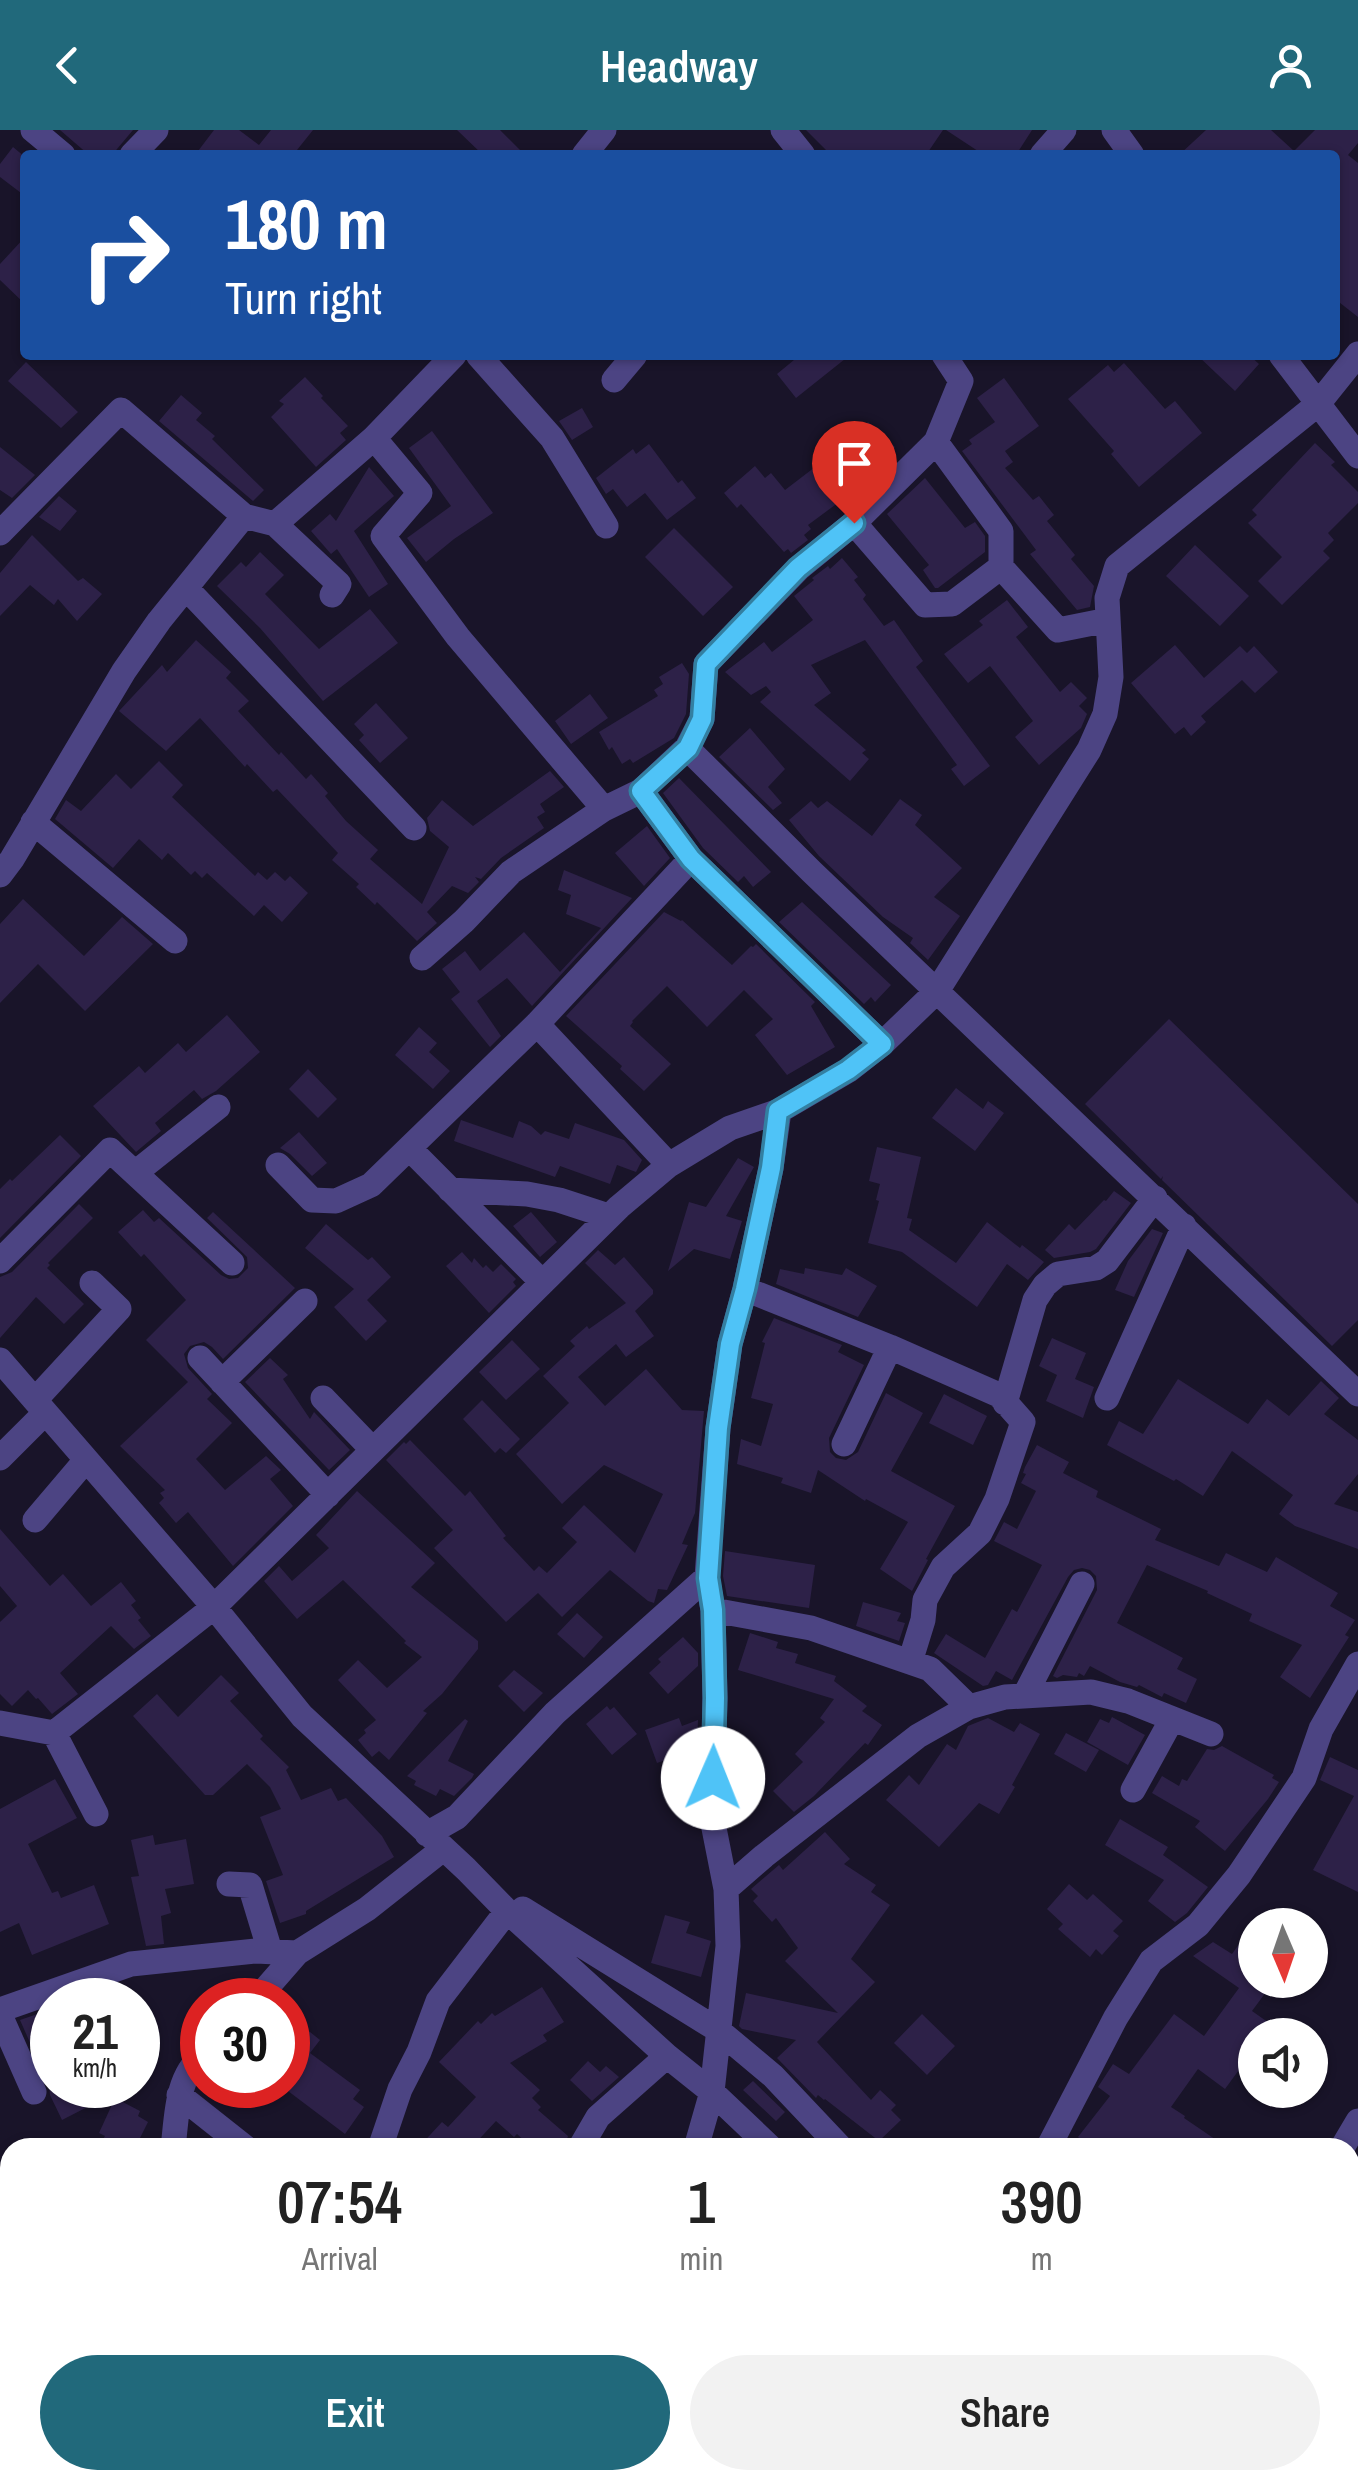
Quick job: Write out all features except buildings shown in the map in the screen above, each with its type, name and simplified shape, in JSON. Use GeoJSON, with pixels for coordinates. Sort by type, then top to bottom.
{"type":"FeatureCollection","features":[{"type":"Feature","properties":{"kind":"street"},"geometry":{"type":"LineString","coordinates":[[33,130],[57,150]]}},
{"type":"Feature","properties":{"kind":"street"},"geometry":{"type":"LineString","coordinates":[[137,150],[156,130]]}},
{"type":"Feature","properties":{"kind":"street"},"geometry":{"type":"LineString","coordinates":[[588,150],[604,130]]}},
{"type":"Feature","properties":{"kind":"street"},"geometry":{"type":"LineString","coordinates":[[1046,150],[1064,130]]}},
{"type":"Feature","properties":{"kind":"street"},"geometry":{"type":"LineString","coordinates":[[0,1723],[54,1733],[214,1608],[608,1216],[668,1166],[730,1128],[778,1111],[848,1070],[882,1044],[938,990],[1089,750],[1105,714],[1111,677],[1107,598],[1117,566],[1318,404],[1358,354]]}},
{"type":"Feature","properties":{"kind":"street"},"geometry":{"type":"LineString","coordinates":[[275,524],[374,438],[449,360]]}},
{"type":"Feature","properties":{"kind":"street"},"geometry":{"type":"LineString","coordinates":[[482,360],[552,438],[606,526]]}},
{"type":"Feature","properties":{"kind":"street"},"geometry":{"type":"LineString","coordinates":[[614,380],[631,360]]}},
{"type":"Feature","properties":{"kind":"street"},"geometry":{"type":"LineString","coordinates":[[947,360],[962,381]]}},
{"type":"Feature","properties":{"kind":"street"},"geometry":{"type":"LineString","coordinates":[[422,958],[511,872],[604,809],[641,791],[688,748],[702,719],[706,664],[798,568],[854,523],[936,442],[972,360]]}},
{"type":"Feature","properties":{"kind":"street"},"geometry":{"type":"LineString","coordinates":[[1285,360],[1358,456]]}},
{"type":"Feature","properties":{"kind":"street"},"geometry":{"type":"LineString","coordinates":[[0,533],[121,410],[244,516],[275,524],[339,584],[332,594]]}},
{"type":"Feature","properties":{"kind":"street"},"geometry":{"type":"LineString","coordinates":[[374,438],[420,492],[382,536],[458,637],[604,809]]}},
{"type":"Feature","properties":{"kind":"street"},"geometry":{"type":"LineString","coordinates":[[936,442],[1001,531],[1001,568],[1058,630],[1108,620]]}},
{"type":"Feature","properties":{"kind":"street"},"geometry":{"type":"LineString","coordinates":[[0,876],[124,672],[159,621],[244,516]]}},
{"type":"Feature","properties":{"kind":"street"},"geometry":{"type":"LineString","coordinates":[[854,523],[924,605],[952,604],[1001,568]]}},
{"type":"Feature","properties":{"kind":"street"},"geometry":{"type":"LineString","coordinates":[[187,588],[414,828]]}},
{"type":"Feature","properties":{"kind":"street"},"geometry":{"type":"LineString","coordinates":[[688,748],[812,872],[1358,1394]]}},
{"type":"Feature","properties":{"kind":"street"},"geometry":{"type":"LineString","coordinates":[[641,791],[691,859],[882,1044]]}},
{"type":"Feature","properties":{"kind":"street"},"geometry":{"type":"LineString","coordinates":[[34,822],[175,941]]}},
{"type":"Feature","properties":{"kind":"street"},"geometry":{"type":"LineString","coordinates":[[278,1165],[312,1200],[336,1201],[371,1185],[536,1024],[691,859]]}},
{"type":"Feature","properties":{"kind":"street"},"geometry":{"type":"LineString","coordinates":[[536,1024],[668,1166]]}},
{"type":"Feature","properties":{"kind":"street"},"geometry":{"type":"LineString","coordinates":[[135,1173],[218,1106]]}},
{"type":"Feature","properties":{"kind":"street"},"geometry":{"type":"LineString","coordinates":[[699,2138],[712,2092],[728,1946],[726,1889],[712,1818],[715,1698],[713,1610],[708,1578],[718,1428],[730,1344],[771,1168],[778,1111]]}},
{"type":"Feature","properties":{"kind":"street"},"geometry":{"type":"LineString","coordinates":[[409,1148],[542,1282]]}},
{"type":"Feature","properties":{"kind":"street"},"geometry":{"type":"LineString","coordinates":[[0,1261],[110,1150],[232,1263]]}},
{"type":"Feature","properties":{"kind":"street"},"geometry":{"type":"LineString","coordinates":[[450,1190],[527,1194],[608,1216]]}},
{"type":"Feature","properties":{"kind":"street"},"geometry":{"type":"LineString","coordinates":[[1006,1403],[1035,1300],[1045,1285],[1058,1274],[1096,1268],[1108,1261],[1155,1198]]}},
{"type":"Feature","properties":{"kind":"street"},"geometry":{"type":"LineString","coordinates":[[1107,1398],[1184,1226]]}},
{"type":"Feature","properties":{"kind":"street"},"geometry":{"type":"LineString","coordinates":[[0,1458],[119,1309],[92,1283]]}},
{"type":"Feature","properties":{"kind":"street"},"geometry":{"type":"LineString","coordinates":[[745,1289],[890,1346],[998,1396],[1023,1422],[997,1499],[980,1533],[943,1567],[924,1600],[923,1620],[910,1662]]}},
{"type":"Feature","properties":{"kind":"street"},"geometry":{"type":"LineString","coordinates":[[222,1382],[306,1301]]}},
{"type":"Feature","properties":{"kind":"street"},"geometry":{"type":"LineString","coordinates":[[844,1444],[890,1346]]}},
{"type":"Feature","properties":{"kind":"street"},"geometry":{"type":"LineString","coordinates":[[200,1358],[328,1495]]}},
{"type":"Feature","properties":{"kind":"street"},"geometry":{"type":"LineString","coordinates":[[0,1360],[302,1716],[506,1911],[760,2138]]}},
{"type":"Feature","properties":{"kind":"street"},"geometry":{"type":"LineString","coordinates":[[323,1398],[373,1450]]}},
{"type":"Feature","properties":{"kind":"street"},"geometry":{"type":"LineString","coordinates":[[35,1520],[86,1460]]}},
{"type":"Feature","properties":{"kind":"street"},"geometry":{"type":"LineString","coordinates":[[275,1978],[296,1953],[367,1909],[555,1713],[708,1578]]}},
{"type":"Feature","properties":{"kind":"street"},"geometry":{"type":"LineString","coordinates":[[1026,1695],[1082,1584]]}},
{"type":"Feature","properties":{"kind":"street"},"geometry":{"type":"LineString","coordinates":[[713,1610],[811,1628],[930,1668],[969,1707]]}},
{"type":"Feature","properties":{"kind":"street"},"geometry":{"type":"LineString","coordinates":[[1053,2138],[1116,2017],[1152,1961],[1198,1925],[1239,1876],[1304,1778],[1320,1729],[1358,1664]]}},
{"type":"Feature","properties":{"kind":"street"},"geometry":{"type":"LineString","coordinates":[[726,1889],[918,1736],[969,1707],[1004,1697],[1091,1692],[1128,1701],[1211,1734]]}},
{"type":"Feature","properties":{"kind":"street"},"geometry":{"type":"LineString","coordinates":[[1133,1790],[1172,1719]]}},
{"type":"Feature","properties":{"kind":"street"},"geometry":{"type":"LineString","coordinates":[[54,1733],[96,1814]]}},
{"type":"Feature","properties":{"kind":"street"},"geometry":{"type":"LineString","coordinates":[[466,1869],[547,1925],[718,2030],[773,2076],[832,2138]]}},
{"type":"Feature","properties":{"kind":"street"},"geometry":{"type":"LineString","coordinates":[[229,1884],[250,1884],[270,1951]]}},
{"type":"Feature","properties":{"kind":"street"},"geometry":{"type":"LineString","coordinates":[[383,2138],[400,2088],[419,2052],[438,2001],[506,1911]]}},
{"type":"Feature","properties":{"kind":"street"},"geometry":{"type":"LineString","coordinates":[[30,2083],[0,2012],[131,1964],[270,1951],[296,1953]]}},
{"type":"Feature","properties":{"kind":"street"},"geometry":{"type":"LineString","coordinates":[[586,2138],[598,2117],[667,2056]]}},
{"type":"Feature","properties":{"kind":"street"},"geometry":{"type":"LineString","coordinates":[[174,2138],[179,2096]]}},
{"type":"Feature","properties":{"kind":"street"},"geometry":{"type":"LineString","coordinates":[[179,2096],[233,2138]]}},
{"type":"Feature","properties":{"kind":"route"},"geometry":{"type":"LineString","coordinates":[[713,1778],[713,1610],[708,1578],[718,1428],[730,1344],[771,1168],[778,1111],[848,1070],[882,1044],[691,859],[641,791],[688,748],[702,719],[706,664],[798,568],[854,523]]}}]}
